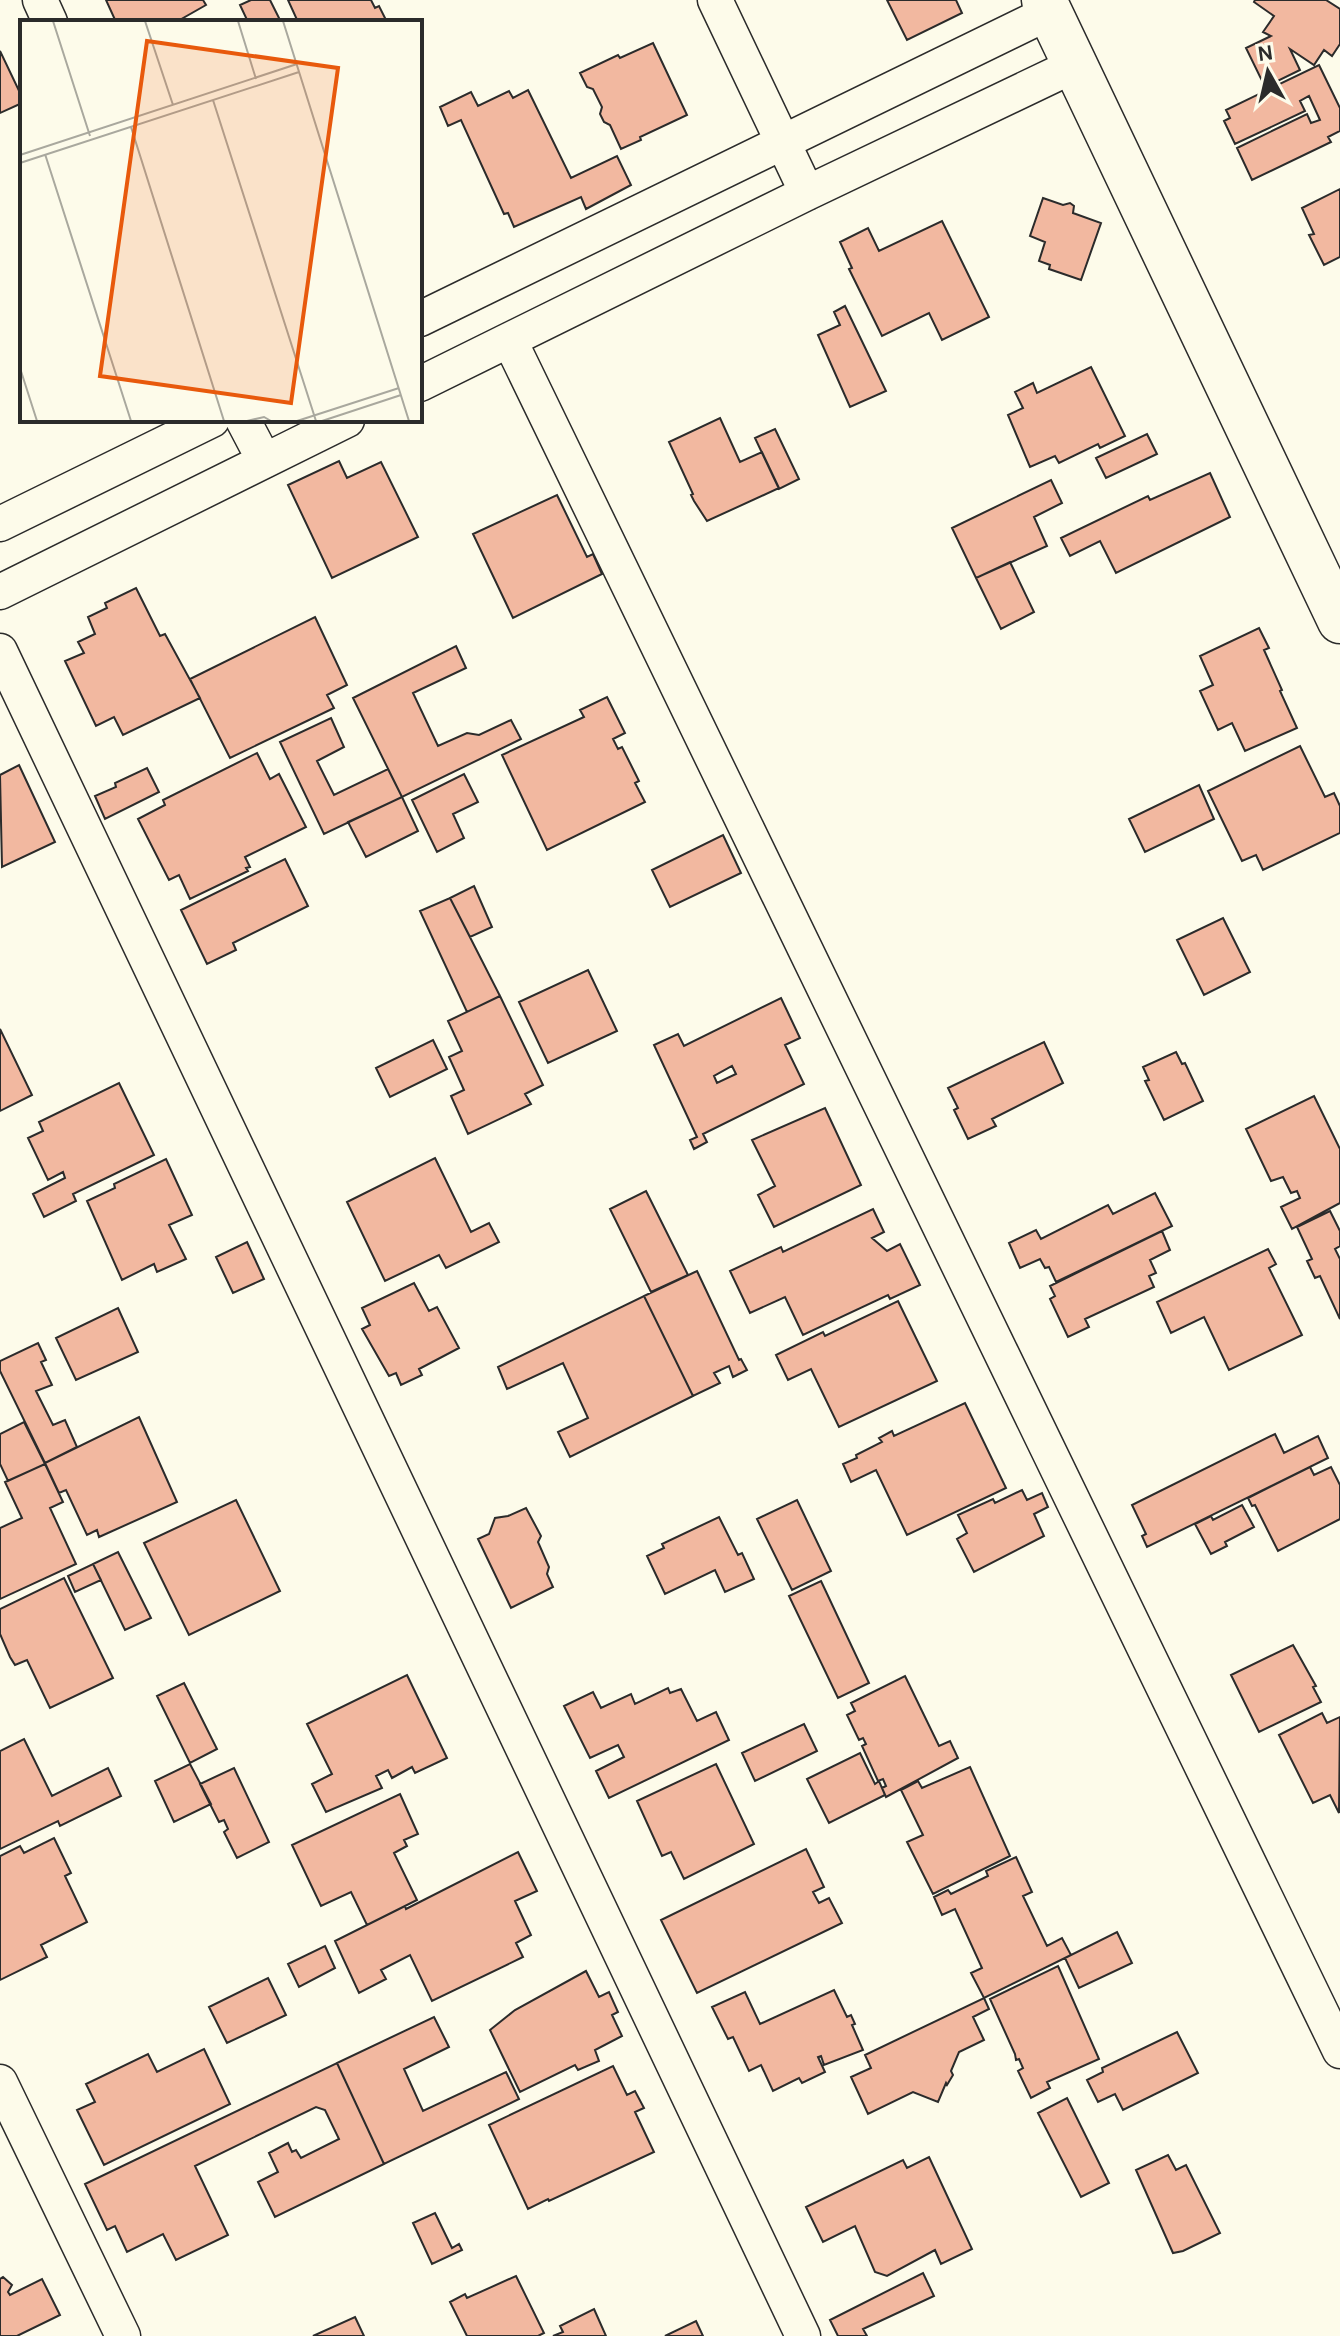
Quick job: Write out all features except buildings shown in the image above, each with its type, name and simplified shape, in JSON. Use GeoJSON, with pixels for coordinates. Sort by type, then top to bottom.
{"type":"FeatureCollection","features":[{"type":"Feature","properties":{"kind":"street"},"geometry":{"type":"LineString","coordinates":[[40,0],[49,20]]}},
{"type":"Feature","properties":{"kind":"street"},"geometry":{"type":"LineString","coordinates":[[715,0],[807,193]]}},
{"type":"Feature","properties":{"kind":"street"},"geometry":{"type":"LineString","coordinates":[[422,318],[783,143],[1047,6],[1340,621]]}},
{"type":"Feature","properties":{"kind":"street"},"geometry":{"type":"LineString","coordinates":[[422,383],[1075,65]]}},
{"type":"Feature","properties":{"kind":"street"},"geometry":{"type":"LineString","coordinates":[[510,341],[1340,2051]]}},
{"type":"Feature","properties":{"kind":"street"},"geometry":{"type":"LineString","coordinates":[[0,524],[208,422]]}},
{"type":"Feature","properties":{"kind":"street"},"geometry":{"type":"LineString","coordinates":[[244,422],[264,460]]}},
{"type":"Feature","properties":{"kind":"street"},"geometry":{"type":"LineString","coordinates":[[0,592],[343,422]]}},
{"type":"Feature","properties":{"kind":"street"},"geometry":{"type":"LineString","coordinates":[[0,651],[803,2336]]}},
{"type":"Feature","properties":{"kind":"street"},"geometry":{"type":"LineString","coordinates":[[0,2082],[123,2336]]}}]}
